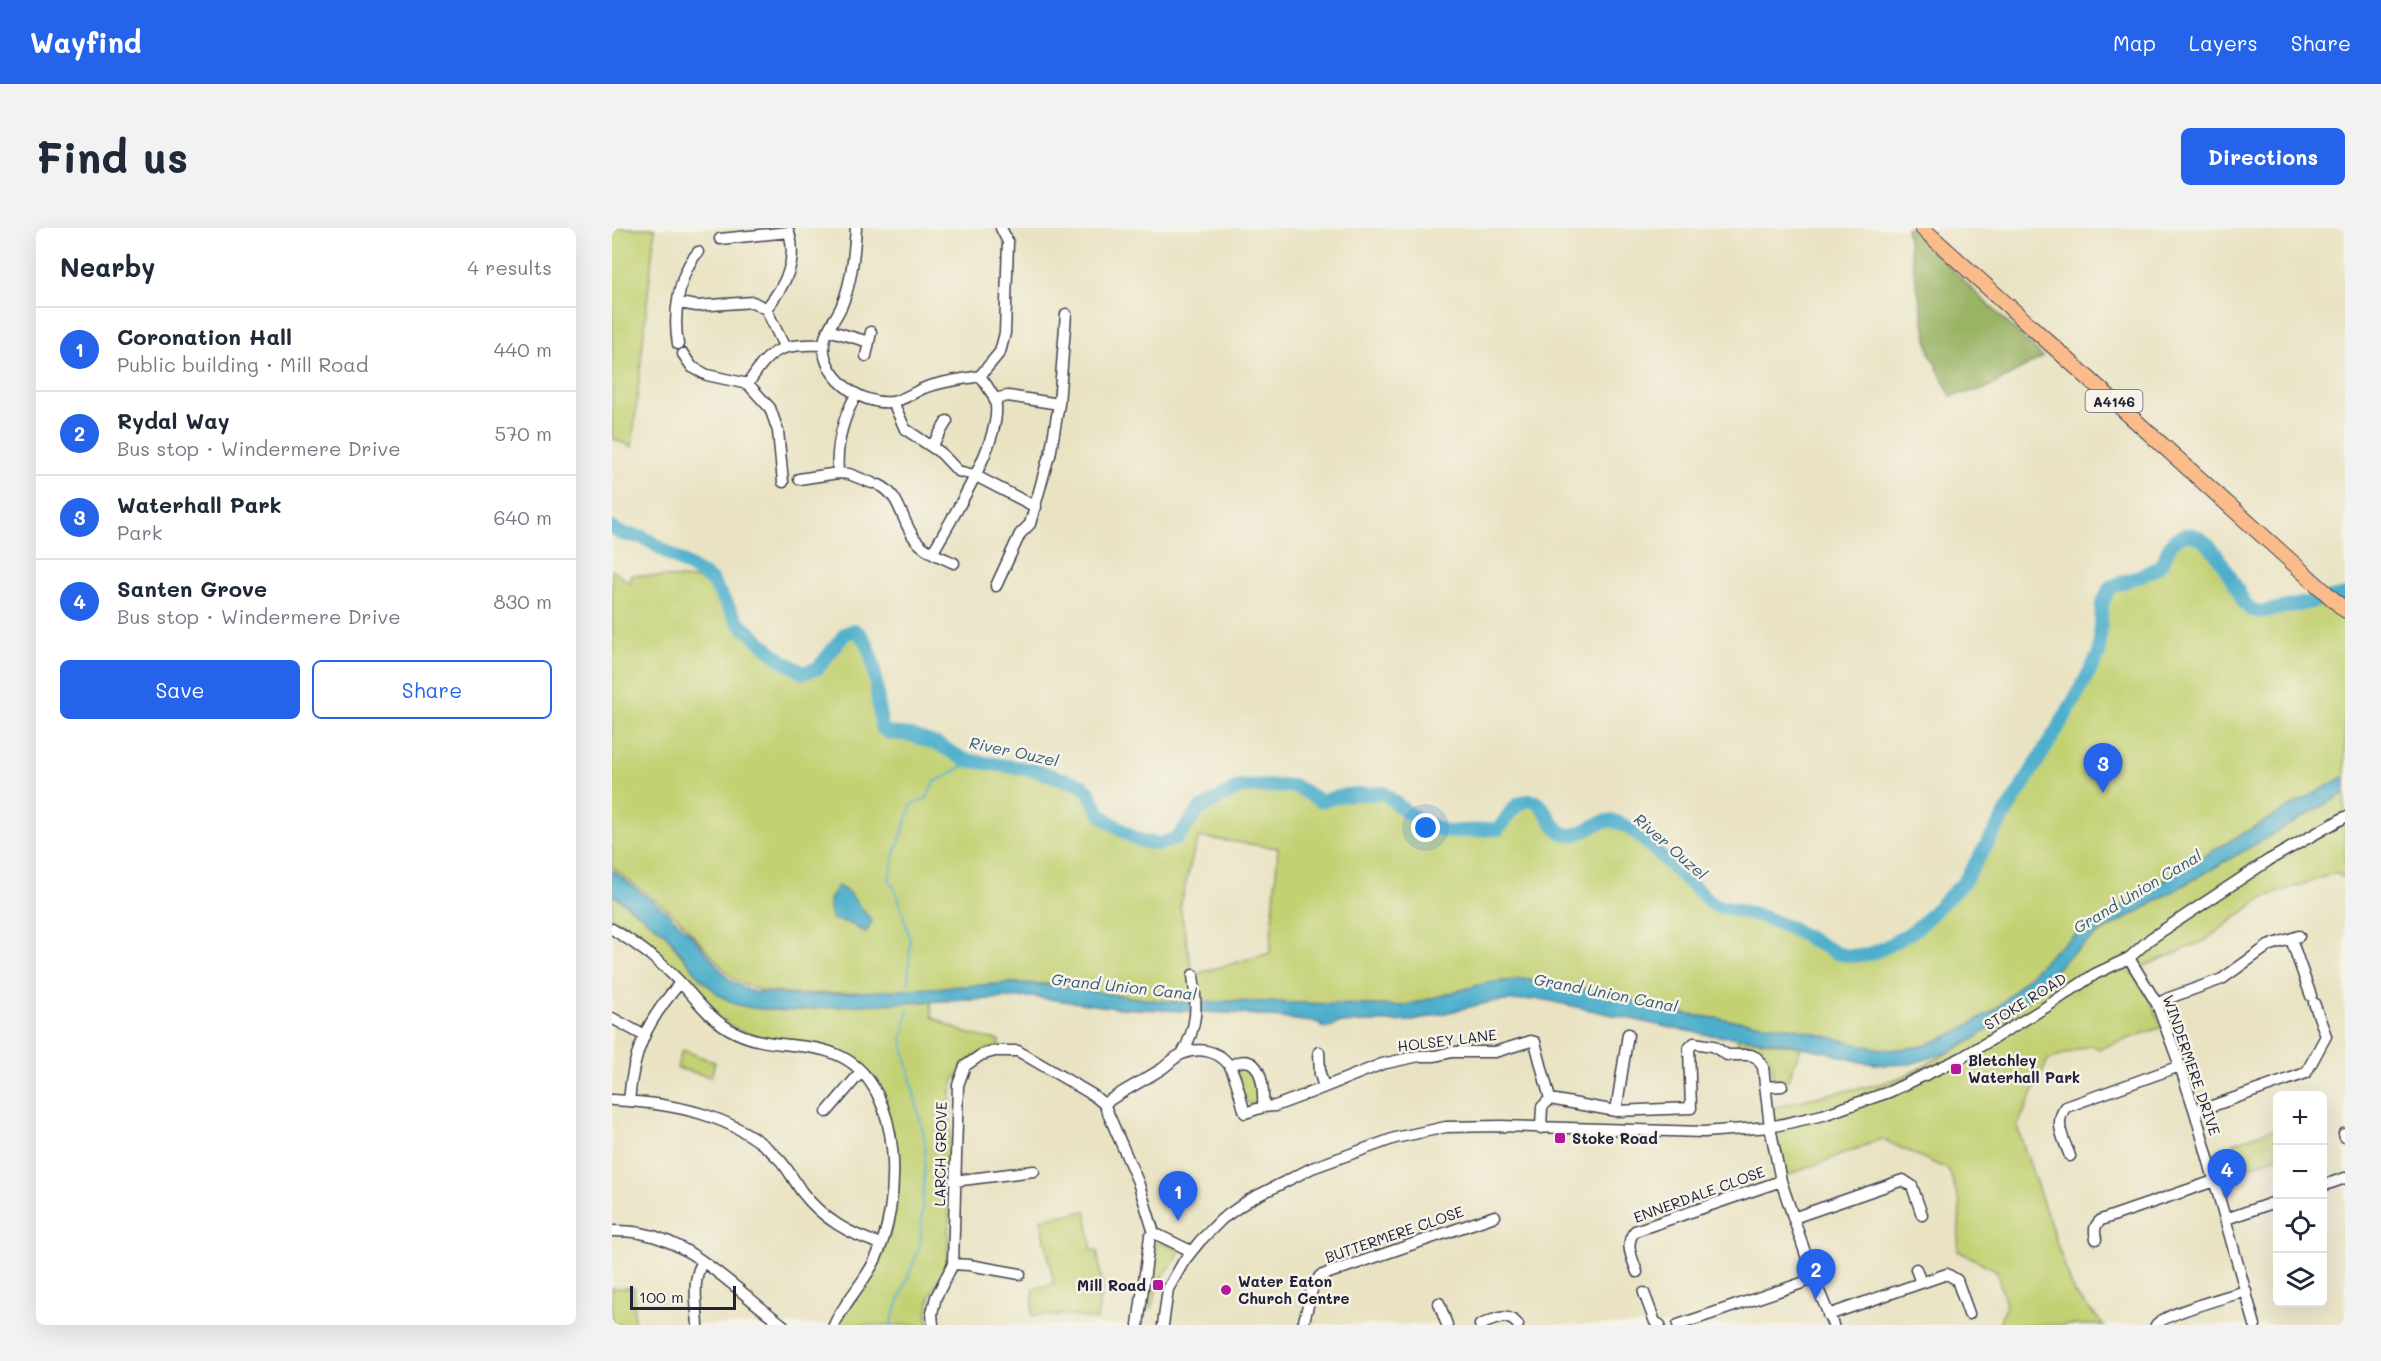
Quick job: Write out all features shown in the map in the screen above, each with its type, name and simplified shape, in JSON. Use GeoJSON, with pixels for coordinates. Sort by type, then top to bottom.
{"type":"FeatureCollection","features":[{"type":"Feature","properties":{"kind":"highway","name":"A4146"},"geometry":{"type":"LineString","coordinates":[[1923,228],[2345,610]]}},
{"type":"Feature","properties":{"kind":"street"},"geometry":{"type":"LineString","coordinates":[[856,228],[849,283],[842,306],[828,330],[824,345],[829,366],[836,377],[856,395],[893,402],[930,386],[980,376],[1000,352],[1005,333],[1008,255],[1008,242],[1001,228]]}},
{"type":"Feature","properties":{"kind":"street"},"geometry":{"type":"LineString","coordinates":[[720,239],[789,232],[793,246],[789,272],[781,289],[766,309]]}},
{"type":"Feature","properties":{"kind":"street"},"geometry":{"type":"LineString","coordinates":[[698,252],[684,279],[679,303],[676,332],[680,349],[692,367],[707,375],[748,384],[770,408],[778,431],[783,482]]}},
{"type":"Feature","properties":{"kind":"street"},"geometry":{"type":"LineString","coordinates":[[679,303],[697,306],[753,302],[766,309],[784,346]]}},
{"type":"Feature","properties":{"kind":"street"},"geometry":{"type":"LineString","coordinates":[[996,586],[1020,534],[1030,524],[1049,457],[1059,404],[1066,314]]}},
{"type":"Feature","properties":{"kind":"street"},"geometry":{"type":"LineString","coordinates":[[828,330],[870,337],[866,356]]}},
{"type":"Feature","properties":{"kind":"street"},"geometry":{"type":"LineString","coordinates":[[748,384],[762,362],[784,346],[824,345]]}},
{"type":"Feature","properties":{"kind":"street"},"geometry":{"type":"LineString","coordinates":[[933,552],[990,441],[996,414],[994,399],[980,376]]}},
{"type":"Feature","properties":{"kind":"street"},"geometry":{"type":"LineString","coordinates":[[838,473],[837,459],[845,414],[856,395]]}},
{"type":"Feature","properties":{"kind":"street"},"geometry":{"type":"LineString","coordinates":[[994,399],[1008,396],[1059,404]]}},
{"type":"Feature","properties":{"kind":"street"},"geometry":{"type":"LineString","coordinates":[[893,402],[905,429],[941,453],[958,471],[974,475],[1035,507]]}},
{"type":"Feature","properties":{"kind":"street"},"geometry":{"type":"LineString","coordinates":[[932,446],[946,420]]}},
{"type":"Feature","properties":{"kind":"street"},"geometry":{"type":"LineString","coordinates":[[799,479],[838,473],[849,474],[887,489],[894,496],[915,539],[954,563]]}},
{"type":"Feature","properties":{"kind":"street","name":"STOKE ROAD"},"geometry":{"type":"LineString","coordinates":[[1163,1325],[1168,1289],[1191,1251],[1215,1225],[1249,1200],[1298,1174],[1352,1152],[1403,1136],[1446,1127],[1694,1132],[1770,1127],[1823,1115],[1889,1092],[1961,1058],[2095,974],[2129,958],[2150,939],[2269,860],[2345,817]]}},
{"type":"Feature","properties":{"kind":"street"},"geometry":{"type":"LineString","coordinates":[[612,929],[648,953],[680,982],[698,1005],[713,1019],[729,1029],[768,1044],[819,1048],[844,1058],[873,1086],[888,1122],[892,1151],[893,1180],[889,1211],[875,1260],[842,1307],[834,1325]]}},
{"type":"Feature","properties":{"kind":"street"},"geometry":{"type":"LineString","coordinates":[[2157,1004],[2222,979],[2268,946],[2295,937],[2326,1036],[2310,1069],[2306,1073],[2195,1112]]}},
{"type":"Feature","properties":{"kind":"street","name":"WINDERMERE DRIVE"},"geometry":{"type":"LineString","coordinates":[[2129,958],[2157,1004],[2180,1066],[2255,1325]]}},
{"type":"Feature","properties":{"kind":"street"},"geometry":{"type":"LineString","coordinates":[[1191,1251],[1154,1233],[1138,1182],[1104,1104],[1124,1089],[1161,1069],[1182,1054],[1191,1038],[1196,1015],[1193,975]]}},
{"type":"Feature","properties":{"kind":"street"},"geometry":{"type":"LineString","coordinates":[[629,1101],[635,1058],[643,1035],[659,1007],[680,982]]}},
{"type":"Feature","properties":{"kind":"street"},"geometry":{"type":"LineString","coordinates":[[612,1018],[643,1035]]}},
{"type":"Feature","properties":{"kind":"street"},"geometry":{"type":"LineString","coordinates":[[1616,1111],[1628,1034]]}},
{"type":"Feature","properties":{"kind":"street","name":"HOLSEY LANE"},"geometry":{"type":"LineString","coordinates":[[1263,1107],[1275,1106],[1382,1064],[1452,1052],[1495,1052],[1531,1041],[1535,1042],[1550,1099]]}},
{"type":"Feature","properties":{"kind":"street"},"geometry":{"type":"LineString","coordinates":[[1541,1128],[1542,1105],[1550,1099],[1616,1111],[1691,1108],[1689,1048],[1694,1043],[1713,1046],[1727,1055],[1745,1054],[1757,1058],[1764,1071],[1770,1127],[1781,1180],[1814,1279],[1831,1320],[1947,1274],[1957,1280],[1969,1314]]}},
{"type":"Feature","properties":{"kind":"street","name":"LARCH GROVE"},"geometry":{"type":"LineString","coordinates":[[933,1325],[932,1313],[936,1297],[954,1264],[954,1181],[958,1085],[965,1066],[981,1055],[995,1051],[1018,1051],[1094,1095],[1104,1104]]}},
{"type":"Feature","properties":{"kind":"street"},"geometry":{"type":"LineString","coordinates":[[1182,1054],[1210,1051],[1222,1058],[1230,1066],[1245,1113],[1263,1107],[1264,1094],[1257,1067],[1245,1060],[1230,1066]]}},
{"type":"Feature","properties":{"kind":"street"},"geometry":{"type":"LineString","coordinates":[[1319,1052],[1320,1074],[1324,1087]]}},
{"type":"Feature","properties":{"kind":"street"},"geometry":{"type":"LineString","coordinates":[[2070,1156],[2059,1125],[2066,1107],[2180,1066]]}},
{"type":"Feature","properties":{"kind":"street"},"geometry":{"type":"LineString","coordinates":[[827,1112],[861,1072]]}},
{"type":"Feature","properties":{"kind":"street"},"geometry":{"type":"LineString","coordinates":[[1766,1087],[1782,1086]]}},
{"type":"Feature","properties":{"kind":"street"},"geometry":{"type":"LineString","coordinates":[[612,1100],[702,1113],[737,1128],[760,1141],[780,1160],[803,1193],[826,1218],[854,1235],[881,1244]]}},
{"type":"Feature","properties":{"kind":"street"},"geometry":{"type":"LineString","coordinates":[[954,1181],[1034,1171]]}},
{"type":"Feature","properties":{"kind":"street"},"geometry":{"type":"LineString","coordinates":[[2327,1184],[2345,1178]]}},
{"type":"Feature","properties":{"kind":"street","name":"ENNERDALE CLOSE"},"geometry":{"type":"LineString","coordinates":[[1637,1272],[1628,1246],[1629,1238],[1635,1231],[1781,1180]]}},
{"type":"Feature","properties":{"kind":"street"},"geometry":{"type":"LineString","coordinates":[[1793,1218],[1903,1180],[1912,1186],[1922,1215]]}},
{"type":"Feature","properties":{"kind":"street"},"geometry":{"type":"LineString","coordinates":[[2096,1239],[2094,1231],[2096,1224],[2101,1220],[2214,1181]]}},
{"type":"Feature","properties":{"kind":"street"},"geometry":{"type":"LineString","coordinates":[[2226,1220],[2273,1203]]}},
{"type":"Feature","properties":{"kind":"street","name":"BUTTERMERE CLOSE"},"geometry":{"type":"LineString","coordinates":[[1303,1325],[1312,1286],[1320,1276],[1495,1216]]}},
{"type":"Feature","properties":{"kind":"street"},"geometry":{"type":"LineString","coordinates":[[612,1231],[641,1233],[680,1247],[703,1262],[783,1325]]}},
{"type":"Feature","properties":{"kind":"street"},"geometry":{"type":"LineString","coordinates":[[1138,1325],[1150,1236],[1154,1233]]}},
{"type":"Feature","properties":{"kind":"street"},"geometry":{"type":"LineString","coordinates":[[698,1325],[696,1280],[703,1262]]}},
{"type":"Feature","properties":{"kind":"street"},"geometry":{"type":"LineString","coordinates":[[954,1264],[1020,1274]]}},
{"type":"Feature","properties":{"kind":"street"},"geometry":{"type":"LineString","coordinates":[[1916,1269],[1921,1283]]}},
{"type":"Feature","properties":{"kind":"street"},"geometry":{"type":"LineString","coordinates":[[1678,1325],[1814,1279]]}},
{"type":"Feature","properties":{"kind":"street"},"geometry":{"type":"LineString","coordinates":[[2156,1325],[2159,1321],[2180,1313],[2246,1291]]}},
{"type":"Feature","properties":{"kind":"street"},"geometry":{"type":"LineString","coordinates":[[1644,1293],[1655,1322],[1660,1325]]}},
{"type":"Feature","properties":{"kind":"street"},"geometry":{"type":"LineString","coordinates":[[1439,1303],[1447,1325]]}},
{"type":"Feature","properties":{"kind":"street"},"geometry":{"type":"LineString","coordinates":[[1480,1325],[1506,1317],[1511,1318],[1518,1325]]}},
{"type":"Feature","properties":{"kind":"green space"},"geometry":{"type":"Polygon","coordinates":[[[612,228],[655,228],[632,447],[612,438],[612,228]]]}},
{"type":"Feature","properties":{"kind":"green space"},"geometry":{"type":"Polygon","coordinates":[[[1906,228],[1909,228],[2043,357],[1985,389],[1951,396],[1930,353],[1906,228]]]}},
{"type":"Feature","properties":{"kind":"green space"},"geometry":{"type":"Polygon","coordinates":[[[2193,535],[2206,541],[2216,553],[2245,604],[2253,609],[2264,612],[2288,612],[2335,601],[2345,610],[2345,776],[2228,842],[2083,929],[2055,950],[1995,1010],[1955,1033],[1924,1046],[1891,1050],[1868,1047],[1794,1028],[1691,1015],[1572,986],[1523,979],[1487,983],[1404,1006],[1230,1001],[1185,1004],[1102,994],[1056,984],[1012,983],[921,990],[792,994],[758,990],[732,978],[677,917],[612,867],[612,570],[630,583],[632,575],[711,580],[738,622],[780,659],[803,673],[818,668],[845,634],[854,630],[868,647],[872,660],[882,728],[889,733],[911,735],[939,745],[965,760],[1034,770],[1081,785],[1088,791],[1100,813],[1108,821],[1134,838],[1146,842],[1160,844],[1177,838],[1200,809],[1240,787],[1295,786],[1321,801],[1345,795],[1383,793],[1408,813],[1438,829],[1449,832],[1498,829],[1518,804],[1528,801],[1539,804],[1557,828],[1567,834],[1579,833],[1604,822],[1613,821],[1623,825],[1635,832],[1713,905],[1760,916],[1790,928],[1836,953],[1850,956],[1870,954],[1915,930],[1964,882],[2068,711],[2099,654],[2102,604],[2110,587],[2158,567],[2166,557],[2172,543],[2183,536],[2193,535]],[[1199,837],[1180,907],[1193,975],[1270,953],[1278,848],[1199,837]]]}},
{"type":"Feature","properties":{"kind":"green space"},"geometry":{"type":"Polygon","coordinates":[[[2345,793],[2345,878],[2335,873],[2262,898],[2204,941],[2132,971],[2150,1000],[2162,1027],[2099,1049],[2091,1045],[2048,1060],[2017,1127],[2074,1293],[2104,1325],[1999,1325],[2006,1304],[1996,1270],[1958,1251],[1960,1204],[1949,1170],[1882,1139],[1783,1177],[1771,1108],[1881,1084],[1907,1075],[1974,1039],[2014,1012],[2032,996],[2064,960],[2095,936],[2345,793]]]}},
{"type":"Feature","properties":{"kind":"green space"},"geometry":{"type":"Polygon","coordinates":[[[612,894],[666,934],[680,955],[752,1008],[788,1011],[931,1001],[932,1016],[964,1032],[999,1040],[999,1046],[982,1052],[963,1066],[951,1089],[948,1260],[930,1297],[927,1316],[929,1325],[839,1325],[845,1310],[880,1261],[893,1221],[895,1149],[873,1083],[852,1057],[818,1044],[766,1039],[738,1030],[709,1010],[653,950],[612,922],[612,894]]]}},
{"type":"Feature","properties":{"kind":"green space"},"geometry":{"type":"Polygon","coordinates":[[[1737,1037],[1801,1047],[1788,1080],[1773,1081],[1772,1065],[1766,1053],[1755,1046],[1738,1045],[1737,1037]]]}},
{"type":"Feature","properties":{"kind":"green space"},"geometry":{"type":"Polygon","coordinates":[[[682,1050],[715,1062],[711,1077],[677,1068],[682,1050]]]}},
{"type":"Feature","properties":{"kind":"green space"},"geometry":{"type":"Polygon","coordinates":[[[1239,1064],[1255,1068],[1260,1094],[1258,1103],[1251,1105],[1246,1101],[1235,1067],[1239,1064]]]}},
{"type":"Feature","properties":{"kind":"green space"},"geometry":{"type":"Polygon","coordinates":[[[2273,1129],[2273,1158],[2242,1170],[2233,1143],[2273,1129]]]}},
{"type":"Feature","properties":{"kind":"green space"},"geometry":{"type":"Polygon","coordinates":[[[1086,1211],[1092,1251],[1097,1250],[1102,1285],[1097,1320],[1060,1314],[1059,1316],[1032,1315],[1034,1288],[1054,1284],[1041,1219],[1086,1211]]]}},
{"type":"Feature","properties":{"kind":"green space"},"geometry":{"type":"Polygon","coordinates":[[[1161,1242],[1176,1248],[1179,1255],[1159,1281],[1151,1309],[1145,1303],[1152,1249],[1155,1244],[1161,1242]]]}},
{"type":"Feature","properties":{"kind":"green space"},"geometry":{"type":"Polygon","coordinates":[[[612,1288],[634,1288],[634,1325],[612,1325],[612,1288]]]}},
{"type":"Feature","properties":{"kind":"water"},"geometry":{"type":"Polygon","coordinates":[[[2345,776],[2345,793],[2095,936],[2064,960],[2032,996],[2014,1012],[1974,1039],[1946,1053],[1910,1064],[1884,1065],[1860,1062],[1779,1042],[1709,1035],[1541,999],[1490,1002],[1413,1021],[1338,1023],[1330,1028],[1321,1027],[1319,1023],[1249,1014],[1117,1008],[1034,997],[858,1005],[788,1011],[752,1008],[735,1004],[719,995],[700,978],[666,934],[612,894],[612,870],[670,915],[693,937],[730,981],[753,992],[800,996],[1012,983],[1039,984],[1175,1002],[1230,1001],[1404,1006],[1487,983],[1523,979],[1572,986],[1691,1015],[1794,1028],[1868,1047],[1891,1050],[1924,1046],[1955,1033],[1995,1010],[2055,950],[2083,929],[2228,842],[2345,776]]]}},
{"type":"Feature","properties":{"kind":"water"},"geometry":{"type":"Polygon","coordinates":[[[838,886],[848,892],[872,921],[866,933],[849,923],[832,919],[829,901],[838,886]]]}},
{"type":"Feature","properties":{"kind":"waterway","name":"River Ouzel"},"geometry":{"type":"LineString","coordinates":[[612,528],[622,534],[643,537],[711,580],[738,622],[780,659],[803,673],[818,668],[845,634],[854,630],[862,637],[872,660],[882,728],[889,733],[911,735],[939,745],[965,760],[1034,770],[1081,785],[1088,791],[1100,813],[1134,838],[1160,844],[1177,838],[1200,809],[1240,787],[1295,786],[1321,801],[1345,795],[1383,793],[1408,813],[1438,829],[1449,832],[1498,829],[1517,805],[1533,801],[1543,808],[1558,829],[1569,835],[1605,822],[1620,823],[1635,832],[1713,905],[1760,916],[1790,928],[1836,953],[1850,956],[1870,954],[1915,930],[1964,882],[2068,711],[2099,654],[2102,604],[2110,587],[2158,567],[2175,540],[2190,535],[2200,538],[2218,557],[2245,604],[2251,610],[2262,612],[2345,595]]}},
{"type":"Feature","properties":{"kind":"waterway"},"geometry":{"type":"LineString","coordinates":[[908,983],[910,940],[897,893],[889,880],[894,857],[912,804],[927,798],[933,783],[962,767],[961,757]]}},
{"type":"Feature","properties":{"kind":"waterway"},"geometry":{"type":"LineString","coordinates":[[890,1325],[920,1245],[925,1166],[925,1141],[902,1041],[908,1011]]}},
{"type":"Feature","properties":{"kind":"place","name":"Waterhall Park"},"geometry":{"type":"Point","coordinates":[2103,793]}},
{"type":"Feature","properties":{"kind":"place","name":"Bletchley Waterhall Park"},"geometry":{"type":"Point","coordinates":[1956,1069]}},
{"type":"Feature","properties":{"kind":"place","name":"Stoke Road"},"geometry":{"type":"Point","coordinates":[1560,1138]}},
{"type":"Feature","properties":{"kind":"place","name":"Santen Grove"},"geometry":{"type":"Point","coordinates":[2227,1199]}},
{"type":"Feature","properties":{"kind":"place","name":"Coronation Hall"},"geometry":{"type":"Point","coordinates":[1178,1221]}},
{"type":"Feature","properties":{"kind":"place","name":"Mill Road"},"geometry":{"type":"Point","coordinates":[1158,1285]}},
{"type":"Feature","properties":{"kind":"place","name":"Water Eaton Church Centre"},"geometry":{"type":"Point","coordinates":[1226,1290]}},
{"type":"Feature","properties":{"kind":"place","name":"Rydal Way"},"geometry":{"type":"Point","coordinates":[1816,1299]}},
{"type":"Feature","properties":{"kind":"water label","name":"Grand Union Canal"},"geometry":{"type":"Point","coordinates":[2137,891]}},
{"type":"Feature","properties":{"kind":"water label","name":"Grand Union Canal"},"geometry":{"type":"Point","coordinates":[1124,986]}},
{"type":"Feature","properties":{"kind":"water label","name":"Grand Union Canal"},"geometry":{"type":"Point","coordinates":[1606,992]}}]}
